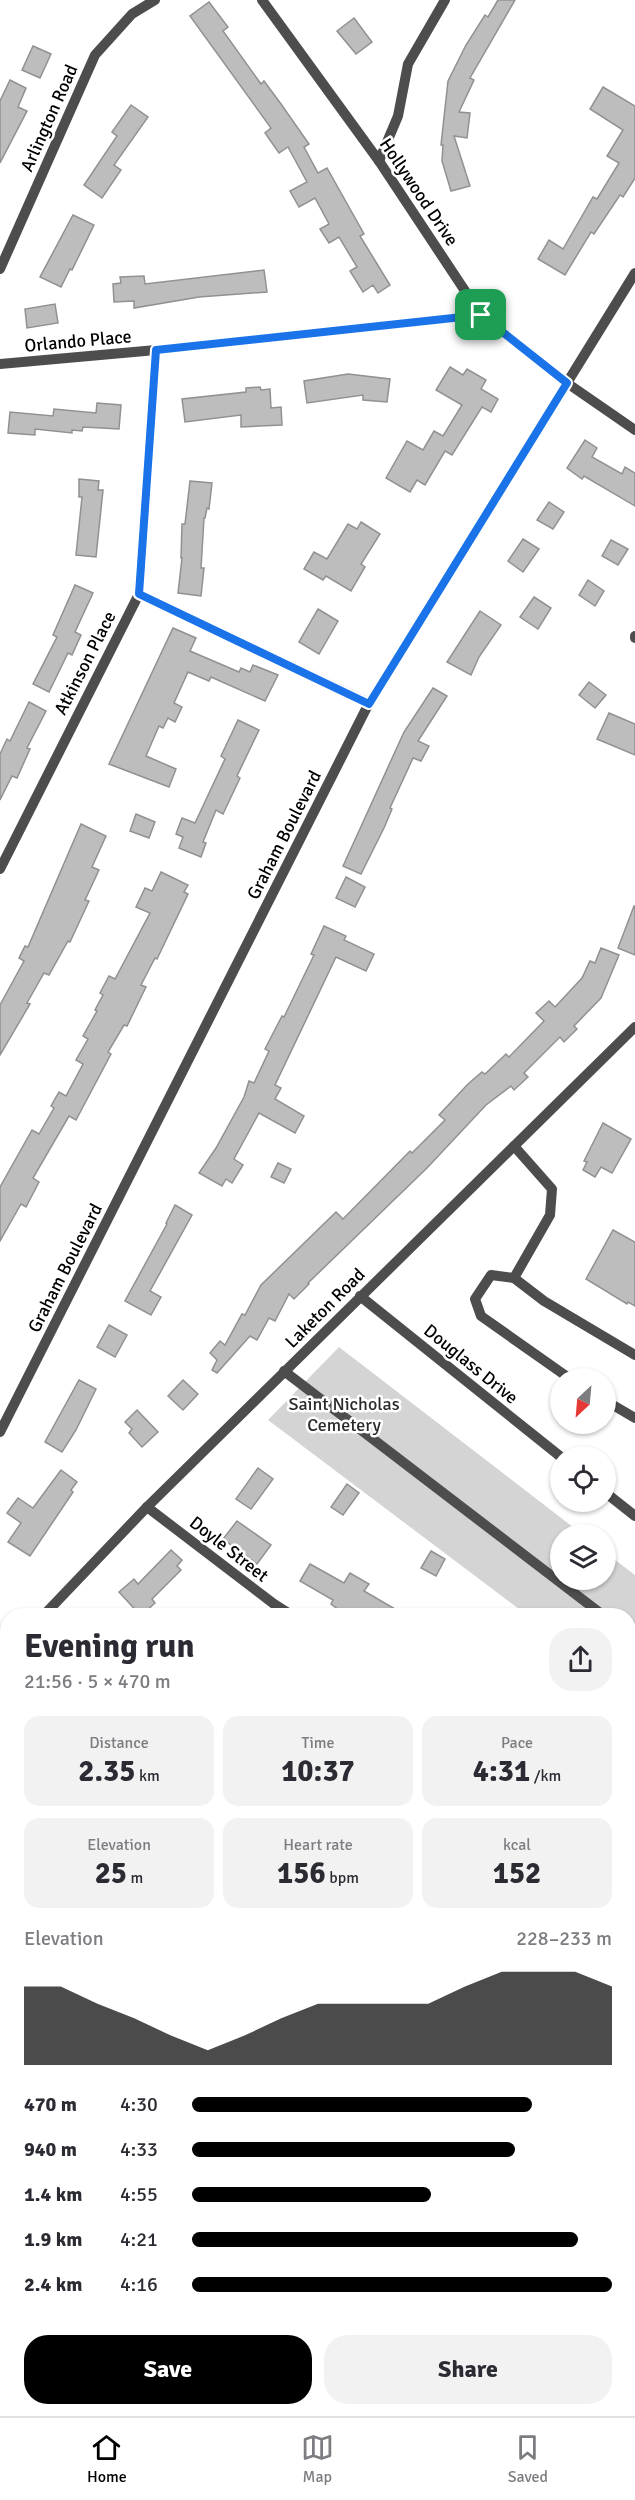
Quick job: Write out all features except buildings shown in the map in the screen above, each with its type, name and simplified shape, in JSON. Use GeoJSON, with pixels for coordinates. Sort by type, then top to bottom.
{"type":"FeatureCollection","features":[{"type":"Feature","properties":{"kind":"street","name":"Arlington Road"},"geometry":{"type":"LineString","coordinates":[[0,268],[95,55],[132,14],[154,0]]}},
{"type":"Feature","properties":{"kind":"street","name":"Hollywood Drive"},"geometry":{"type":"LineString","coordinates":[[262,0],[379,161],[481,315],[567,383],[635,430]]}},
{"type":"Feature","properties":{"kind":"street"},"geometry":{"type":"LineString","coordinates":[[379,161],[398,116],[408,64],[446,0]]}},
{"type":"Feature","properties":{"kind":"street","name":"Graham Boulevard"},"geometry":{"type":"LineString","coordinates":[[0,1432],[369,704],[635,273]]}},
{"type":"Feature","properties":{"kind":"street","name":"Orlando Place"},"geometry":{"type":"LineString","coordinates":[[0,364],[156,350],[481,315]]}},
{"type":"Feature","properties":{"kind":"street","name":"Atkinson Place"},"geometry":{"type":"LineString","coordinates":[[0,869],[139,594],[156,350]]}},
{"type":"Feature","properties":{"kind":"street"},"geometry":{"type":"LineString","coordinates":[[139,594],[369,704]]}},
{"type":"Feature","properties":{"kind":"street","name":"Laketon Road"},"geometry":{"type":"LineString","coordinates":[[51,1608],[147,1507],[635,1027]]}},
{"type":"Feature","properties":{"kind":"street"},"geometry":{"type":"LineString","coordinates":[[514,1146],[552,1189],[550,1215],[514,1278]]}},
{"type":"Feature","properties":{"kind":"street"},"geometry":{"type":"LineString","coordinates":[[555,1368],[481,1316],[475,1299],[491,1275],[514,1278],[544,1301],[635,1355]]}},
{"type":"Feature","properties":{"kind":"street","name":"Douglass Drive"},"geometry":{"type":"LineString","coordinates":[[360,1296],[550,1448]]}},
{"type":"Feature","properties":{"kind":"street"},"geometry":{"type":"LineString","coordinates":[[284,1371],[594,1608]]}},
{"type":"Feature","properties":{"kind":"street"},"geometry":{"type":"LineString","coordinates":[[616,1407],[635,1418]]}},
{"type":"Feature","properties":{"kind":"street"},"geometry":{"type":"LineString","coordinates":[[616,1501],[635,1516]]}},
{"type":"Feature","properties":{"kind":"street","name":"Doyle Street"},"geometry":{"type":"LineString","coordinates":[[147,1507],[280,1608]]}},
{"type":"Feature","properties":{"kind":"green space","name":"Saint Nicholas Cemetery"},"geometry":{"type":"Polygon","coordinates":[[[339,1347],[550,1509],[550,1512],[553,1512],[569,1524],[550,1524],[550,1590],[616,1590],[616,1561],[635,1575],[635,1608],[518,1608],[268,1420],[339,1347]]]}},
{"type":"Feature","properties":{"kind":"route"},"geometry":{"type":"LineString","coordinates":[[481,315],[567,383],[369,704],[139,594],[156,350],[481,315]]}}]}
